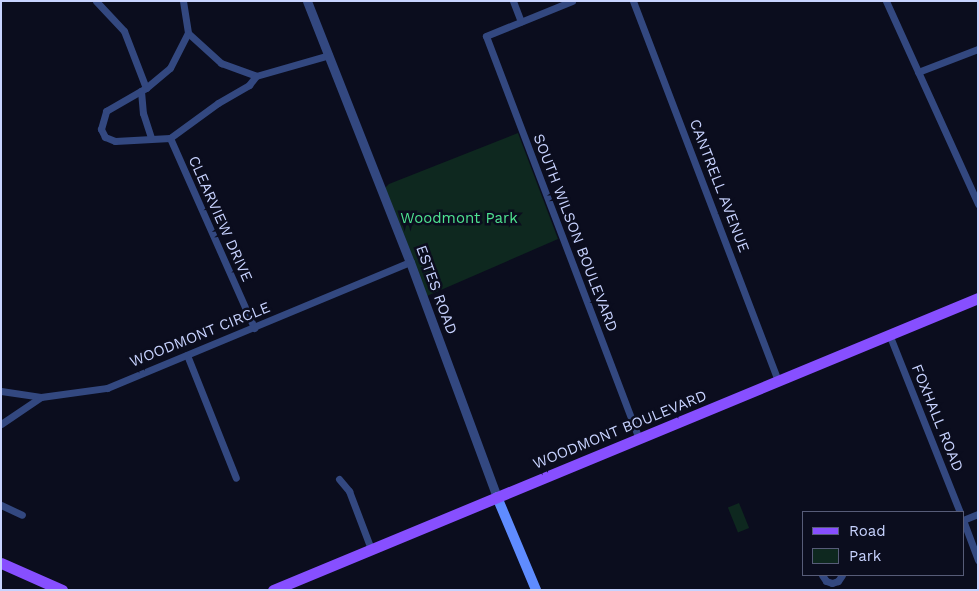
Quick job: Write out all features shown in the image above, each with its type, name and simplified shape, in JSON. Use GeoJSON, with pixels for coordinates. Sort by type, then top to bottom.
{"type":"FeatureCollection","features":[{"type":"Feature","properties":{"kind":"main road","name":"WOODMONT BOULEVARD"},"geometry":{"type":"LineString","coordinates":[[273,590],[370,548],[978,298]]}},
{"type":"Feature","properties":{"kind":"main road","name":"ESTES ROAD"},"geometry":{"type":"LineString","coordinates":[[497,497],[536,590]]}},
{"type":"Feature","properties":{"kind":"main road"},"geometry":{"type":"LineString","coordinates":[[1,563],[62,590]]}},
{"type":"Feature","properties":{"kind":"street"},"geometry":{"type":"LineString","coordinates":[[96,1],[124,31],[144,89],[144,113],[151,138]]}},
{"type":"Feature","properties":{"kind":"street"},"geometry":{"type":"LineString","coordinates":[[183,1],[188,33],[170,68],[144,89],[106,111],[101,129],[105,138],[115,141],[170,138],[218,103],[249,85],[256,76],[329,55]]}},
{"type":"Feature","properties":{"kind":"street","name":"ESTES ROAD"},"geometry":{"type":"LineString","coordinates":[[307,1],[410,262],[497,497]]}},
{"type":"Feature","properties":{"kind":"street"},"geometry":{"type":"LineString","coordinates":[[513,1],[521,22],[572,1]]}},
{"type":"Feature","properties":{"kind":"street","name":"CANTRELL AVENUE"},"geometry":{"type":"LineString","coordinates":[[633,1],[778,381]]}},
{"type":"Feature","properties":{"kind":"street"},"geometry":{"type":"LineString","coordinates":[[886,1],[978,204]]}},
{"type":"Feature","properties":{"kind":"street","name":"SOUTH WILSON BOULEVARD"},"geometry":{"type":"LineString","coordinates":[[521,22],[486,36],[639,439]]}},
{"type":"Feature","properties":{"kind":"street"},"geometry":{"type":"LineString","coordinates":[[188,33],[221,63],[256,76]]}},
{"type":"Feature","properties":{"kind":"street"},"geometry":{"type":"LineString","coordinates":[[918,72],[978,49]]}},
{"type":"Feature","properties":{"kind":"street","name":"CLEARVIEW DRIVE"},"geometry":{"type":"LineString","coordinates":[[170,138],[254,328]]}},
{"type":"Feature","properties":{"kind":"street","name":"WOODMONT CIRCLE"},"geometry":{"type":"LineString","coordinates":[[1,424],[41,397],[107,388],[410,262]]}},
{"type":"Feature","properties":{"kind":"street","name":"FOXHALL ROAD"},"geometry":{"type":"LineString","coordinates":[[889,334],[960,511]]}},
{"type":"Feature","properties":{"kind":"street"},"geometry":{"type":"LineString","coordinates":[[187,355],[236,478]]}},
{"type":"Feature","properties":{"kind":"street"},"geometry":{"type":"LineString","coordinates":[[1,391],[41,397]]}},
{"type":"Feature","properties":{"kind":"street"},"geometry":{"type":"LineString","coordinates":[[339,479],[348,491],[370,548]]}},
{"type":"Feature","properties":{"kind":"street"},"geometry":{"type":"LineString","coordinates":[[1,505],[22,515]]}},
{"type":"Feature","properties":{"kind":"street"},"geometry":{"type":"LineString","coordinates":[[964,520],[978,514]]}},
{"type":"Feature","properties":{"kind":"street"},"geometry":{"type":"LineString","coordinates":[[964,523],[978,560]]}},
{"type":"Feature","properties":{"kind":"street"},"geometry":{"type":"LineString","coordinates":[[823,576],[826,581],[832,583],[838,581],[841,576]]}},
{"type":"Feature","properties":{"kind":"green space","name":"Woodmont Park"},"geometry":{"type":"Polygon","coordinates":[[[518,133],[558,239],[427,296],[385,188],[389,184],[518,133]]]}},
{"type":"Feature","properties":{"kind":"green space"},"geometry":{"type":"Polygon","coordinates":[[[739,503],[749,528],[738,533],[728,507],[739,503]]]}}]}
